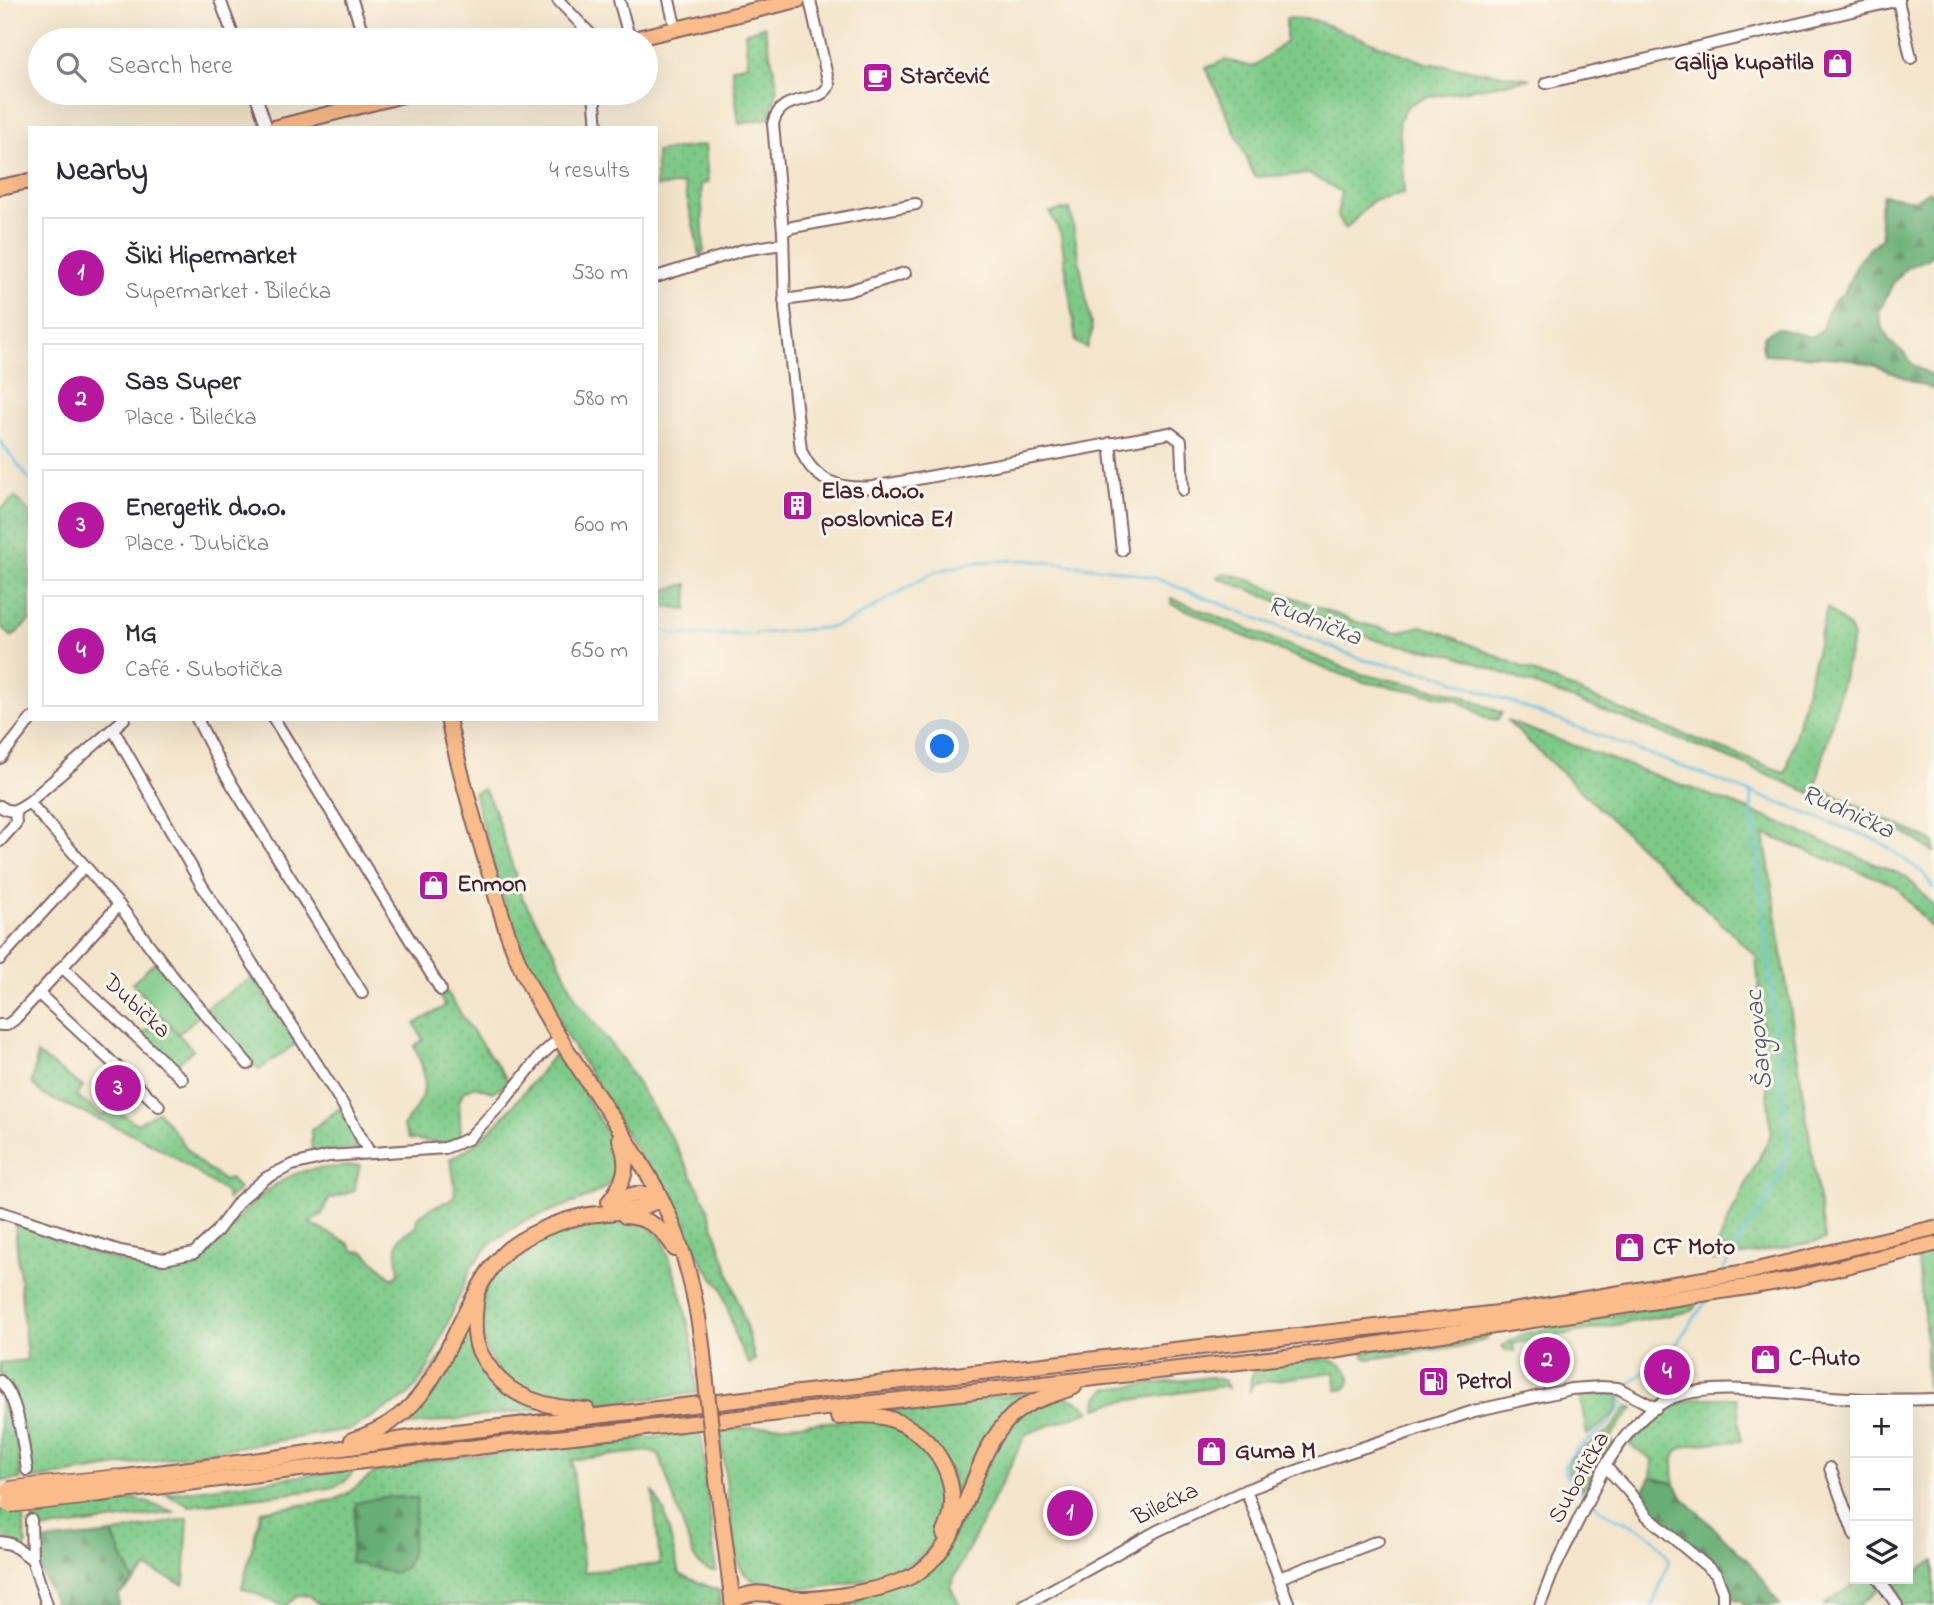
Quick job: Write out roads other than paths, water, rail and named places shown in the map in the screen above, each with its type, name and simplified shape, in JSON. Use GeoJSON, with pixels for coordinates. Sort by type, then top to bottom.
{"type":"FeatureCollection","features":[{"type":"Feature","properties":{"kind":"highway"},"geometry":{"type":"LineString","coordinates":[[5,1498],[117,1478]]}},
{"type":"Feature","properties":{"kind":"highway"},"geometry":{"type":"LineString","coordinates":[[39,1493],[85,1496]]}},
{"type":"Feature","properties":{"kind":"main road"},"geometry":{"type":"LineString","coordinates":[[658,34],[798,0]]}},
{"type":"Feature","properties":{"kind":"main road"},"geometry":{"type":"LineString","coordinates":[[312,124],[360,105]]}},
{"type":"Feature","properties":{"kind":"main road"},"geometry":{"type":"LineString","coordinates":[[330,126],[345,111]]}},
{"type":"Feature","properties":{"kind":"main road"},"geometry":{"type":"LineString","coordinates":[[0,187],[28,181]]}},
{"type":"Feature","properties":{"kind":"main road"},"geometry":{"type":"LineString","coordinates":[[448,721],[470,811],[507,932],[526,979],[660,1196],[688,1272],[698,1314],[734,1604]]}},
{"type":"Feature","properties":{"kind":"main road"},"geometry":{"type":"LineString","coordinates":[[602,1103],[624,1149],[626,1171],[622,1184],[609,1202]]}},
{"type":"Feature","properties":{"kind":"main road"},"geometry":{"type":"LineString","coordinates":[[589,1215],[609,1202],[636,1194],[660,1196]]}},
{"type":"Feature","properties":{"kind":"main road"},"geometry":{"type":"LineString","coordinates":[[268,1459],[356,1439],[379,1429],[410,1408],[433,1379],[482,1279],[503,1254],[521,1241],[541,1231],[589,1215],[651,1205],[660,1196]]}},
{"type":"Feature","properties":{"kind":"main road"},"geometry":{"type":"LineString","coordinates":[[589,1215],[602,1218],[641,1217],[657,1226],[671,1241],[688,1272]]}},
{"type":"Feature","properties":{"kind":"main road"},"geometry":{"type":"LineString","coordinates":[[117,1478],[438,1434],[1507,1312],[1752,1271],[1934,1228]]}},
{"type":"Feature","properties":{"kind":"main road"},"geometry":{"type":"LineString","coordinates":[[85,1496],[454,1450],[1320,1353],[1794,1279],[1934,1244]]}},
{"type":"Feature","properties":{"kind":"main road"},"geometry":{"type":"LineString","coordinates":[[478,1289],[475,1323],[479,1351],[493,1374],[511,1390],[531,1401],[552,1407],[591,1410],[668,1407]]}},
{"type":"Feature","properties":{"kind":"main road"},"geometry":{"type":"LineString","coordinates":[[777,1605],[798,1599],[877,1589],[906,1579],[930,1561],[954,1531],[983,1461],[1003,1425],[1028,1404],[1091,1378]]}},
{"type":"Feature","properties":{"kind":"main road"},"geometry":{"type":"LineString","coordinates":[[736,1419],[752,1424],[867,1415],[890,1419],[916,1432],[938,1454],[949,1478],[952,1493],[946,1528],[930,1561]]}},
{"type":"Feature","properties":{"kind":"main road"},"geometry":{"type":"LineString","coordinates":[[727,1557],[740,1580],[765,1593]]}},
{"type":"Feature","properties":{"kind":"main road"},"geometry":{"type":"LineString","coordinates":[[734,1604],[743,1595],[765,1593],[798,1599]]}},
{"type":"Feature","properties":{"kind":"street"},"geometry":{"type":"LineString","coordinates":[[220,0],[230,28]]}},
{"type":"Feature","properties":{"kind":"street"},"geometry":{"type":"LineString","coordinates":[[352,0],[361,28]]}},
{"type":"Feature","properties":{"kind":"street"},"geometry":{"type":"LineString","coordinates":[[558,0],[585,28]]}},
{"type":"Feature","properties":{"kind":"street"},"geometry":{"type":"LineString","coordinates":[[619,0],[627,28]]}},
{"type":"Feature","properties":{"kind":"street"},"geometry":{"type":"LineString","coordinates":[[669,0],[676,30]]}},
{"type":"Feature","properties":{"kind":"street"},"geometry":{"type":"LineString","coordinates":[[810,0],[830,85],[823,93],[785,105],[774,119],[783,232],[785,300],[801,450],[809,466],[831,484],[853,489],[1170,433],[1178,437],[1182,446],[1183,490]]}},
{"type":"Feature","properties":{"kind":"street"},"geometry":{"type":"LineString","coordinates":[[1546,83],[1898,0],[1911,58]]}},
{"type":"Feature","properties":{"kind":"street"},"geometry":{"type":"LineString","coordinates":[[259,105],[266,126]]}},
{"type":"Feature","properties":{"kind":"street"},"geometry":{"type":"LineString","coordinates":[[595,105],[597,126]]}},
{"type":"Feature","properties":{"kind":"street"},"geometry":{"type":"LineString","coordinates":[[783,232],[916,204]]}},
{"type":"Feature","properties":{"kind":"street"},"geometry":{"type":"LineString","coordinates":[[658,276],[743,250],[782,244]]}},
{"type":"Feature","properties":{"kind":"street"},"geometry":{"type":"LineString","coordinates":[[785,300],[848,291],[905,272]]}},
{"type":"Feature","properties":{"kind":"street"},"geometry":{"type":"LineString","coordinates":[[1110,443],[1122,550]]}},
{"type":"Feature","properties":{"kind":"street"},"geometry":{"type":"LineString","coordinates":[[0,758],[29,721]]}},
{"type":"Feature","properties":{"kind":"street"},"geometry":{"type":"LineString","coordinates":[[0,806],[7,811],[15,811],[29,802],[122,721]]}},
{"type":"Feature","properties":{"kind":"street"},"geometry":{"type":"LineString","coordinates":[[198,721],[223,770],[362,993]]}},
{"type":"Feature","properties":{"kind":"street"},"geometry":{"type":"LineString","coordinates":[[275,721],[441,990]]}},
{"type":"Feature","properties":{"kind":"street"},"geometry":{"type":"LineString","coordinates":[[113,729],[201,884],[342,1103],[369,1152]]}},
{"type":"Feature","properties":{"kind":"street"},"geometry":{"type":"LineString","coordinates":[[29,802],[119,905],[174,978],[248,1064]]}},
{"type":"Feature","properties":{"kind":"street"},"geometry":{"type":"LineString","coordinates":[[0,841],[16,822],[15,811]]}},
{"type":"Feature","properties":{"kind":"street"},"geometry":{"type":"LineString","coordinates":[[0,959],[85,866]]}},
{"type":"Feature","properties":{"kind":"street"},"geometry":{"type":"LineString","coordinates":[[0,1025],[11,1023],[119,905]]}},
{"type":"Feature","properties":{"kind":"street","name":"Dubička"},"geometry":{"type":"LineString","coordinates":[[62,967],[182,1079]]}},
{"type":"Feature","properties":{"kind":"street"},"geometry":{"type":"LineString","coordinates":[[38,993],[159,1106]]}},
{"type":"Feature","properties":{"kind":"street"},"geometry":{"type":"LineString","coordinates":[[0,1212],[120,1251],[164,1259],[194,1253],[253,1188],[292,1165],[329,1156],[445,1148],[468,1139],[504,1101],[541,1054],[560,1038]]}},
{"type":"Feature","properties":{"kind":"street"},"geometry":{"type":"LineString","coordinates":[[0,1381],[6,1386],[11,1398],[22,1434],[27,1470]]}},
{"type":"Feature","properties":{"kind":"street","name":"Bilećka"},"geometry":{"type":"LineString","coordinates":[[1024,1605],[1157,1531],[1246,1490],[1334,1457],[1484,1408],[1571,1389],[1623,1390],[1656,1408]]}},
{"type":"Feature","properties":{"kind":"street","name":"Subotička"},"geometry":{"type":"LineString","coordinates":[[1540,1605],[1605,1466],[1627,1436],[1668,1400],[1690,1392],[1720,1391],[1836,1398],[1934,1399]]}},
{"type":"Feature","properties":{"kind":"street"},"geometry":{"type":"LineString","coordinates":[[1605,1466],[1647,1516],[1716,1574],[1723,1592],[1723,1605]]}},
{"type":"Feature","properties":{"kind":"street"},"geometry":{"type":"LineString","coordinates":[[1830,1468],[1850,1522]]}},
{"type":"Feature","properties":{"kind":"street"},"geometry":{"type":"LineString","coordinates":[[1246,1490],[1289,1605]]}},
{"type":"Feature","properties":{"kind":"street"},"geometry":{"type":"LineString","coordinates":[[30,1520],[32,1559],[47,1605]]}},
{"type":"Feature","properties":{"kind":"street"},"geometry":{"type":"LineString","coordinates":[[1279,1578],[1378,1541]]}},
{"type":"Feature","properties":{"kind":"street"},"geometry":{"type":"LineString","coordinates":[[0,1542],[11,1544],[32,1559]]}},
{"type":"Feature","properties":{"kind":"street"},"geometry":{"type":"LineString","coordinates":[[1883,1584],[1898,1605]]}},
{"type":"Feature","properties":{"kind":"waterway","name":"Rudnička"},"geometry":{"type":"LineString","coordinates":[[0,441],[28,477]]}},
{"type":"Feature","properties":{"kind":"waterway","name":"Rudnička"},"geometry":{"type":"LineString","coordinates":[[658,630],[680,635],[756,634],[833,627],[850,621],[934,572],[975,562],[1028,560],[1117,570],[1155,578],[1364,660],[1436,674],[1877,840],[1922,872],[1934,888]]}},
{"type":"Feature","properties":{"kind":"waterway","name":"Šargovac"},"geometry":{"type":"LineString","coordinates":[[1724,1269],[1735,1247],[1775,1188],[1789,1148],[1750,791]]}},
{"type":"Feature","properties":{"kind":"waterway"},"geometry":{"type":"LineString","coordinates":[[1627,1387],[1676,1344],[1707,1300]]}},
{"type":"Feature","properties":{"kind":"waterway"},"geometry":{"type":"LineString","coordinates":[[1587,1497],[1565,1475],[1564,1466],[1576,1449],[1609,1424],[1624,1403],[1622,1396]]}},
{"type":"Feature","properties":{"kind":"waterway"},"geometry":{"type":"LineString","coordinates":[[1592,1502],[1602,1511],[1644,1531],[1662,1548],[1669,1561],[1653,1605]]}},
{"type":"Feature","properties":{"kind":"place","name":"Galija kupatila"},"geometry":{"type":"Point","coordinates":[1837,63]}},
{"type":"Feature","properties":{"kind":"place","name":"Starčević"},"geometry":{"type":"Point","coordinates":[877,77]}},
{"type":"Feature","properties":{"kind":"place","name":"Elas d.o.o. poslovnica E1"},"geometry":{"type":"Point","coordinates":[798,506]}},
{"type":"Feature","properties":{"kind":"place","name":"Enmon"},"geometry":{"type":"Point","coordinates":[434,885]}},
{"type":"Feature","properties":{"kind":"place","name":"Energetik d.o.o."},"geometry":{"type":"Point","coordinates":[118,1088]}},
{"type":"Feature","properties":{"kind":"place","name":"CF Moto"},"geometry":{"type":"Point","coordinates":[1630,1248]}},
{"type":"Feature","properties":{"kind":"place","name":"C-Auto"},"geometry":{"type":"Point","coordinates":[1766,1359]}},
{"type":"Feature","properties":{"kind":"place","name":"Sas Super"},"geometry":{"type":"Point","coordinates":[1547,1360]}},
{"type":"Feature","properties":{"kind":"place","name":"MG"},"geometry":{"type":"Point","coordinates":[1667,1372]}},
{"type":"Feature","properties":{"kind":"place","name":"Petrol"},"geometry":{"type":"Point","coordinates":[1434,1382]}},
{"type":"Feature","properties":{"kind":"place","name":"Guma M"},"geometry":{"type":"Point","coordinates":[1212,1452]}},
{"type":"Feature","properties":{"kind":"place","name":"Šiki Hipermarket"},"geometry":{"type":"Point","coordinates":[1070,1513]}}]}
